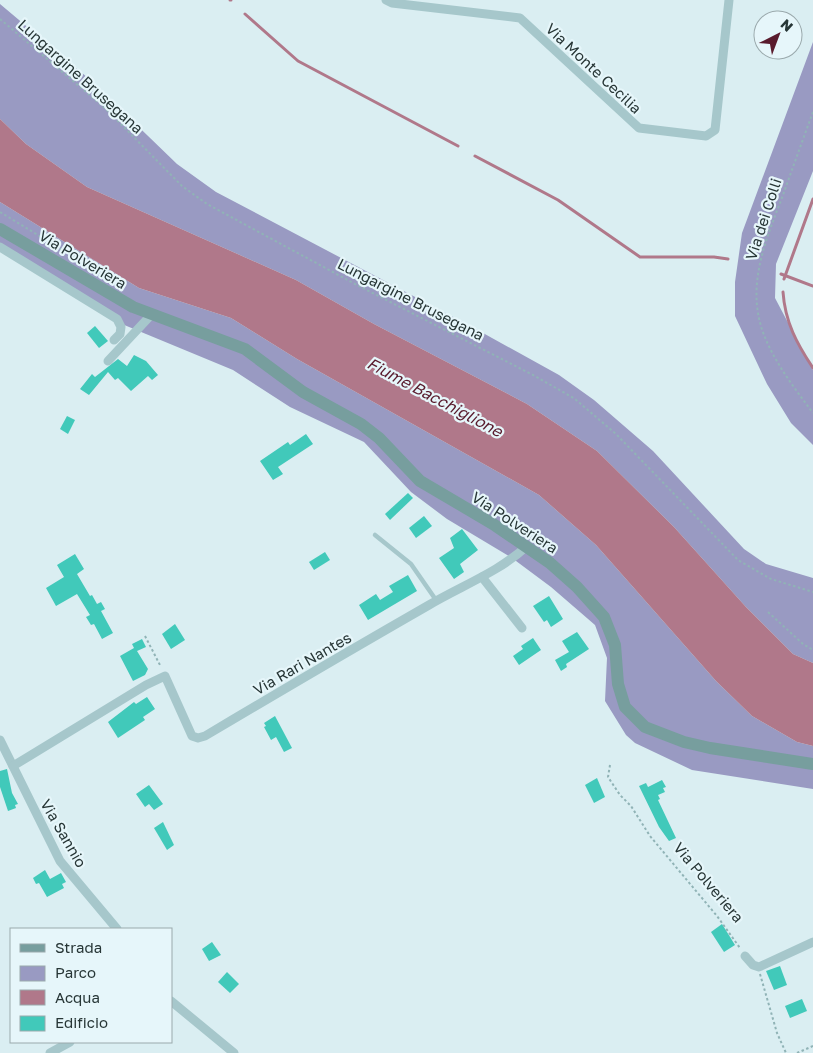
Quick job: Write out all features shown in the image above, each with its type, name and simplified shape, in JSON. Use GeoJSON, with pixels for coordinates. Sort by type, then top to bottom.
{"type":"FeatureCollection","features":[{"type":"Feature","properties":{"kind":"street","name":"Via Monte Cecilia"},"geometry":{"type":"LineString","coordinates":[[386,0],[392,3],[520,18],[639,128],[706,136],[715,130],[729,0]]}},
{"type":"Feature","properties":{"kind":"street","name":"Via Polveriera"},"geometry":{"type":"LineString","coordinates":[[0,229],[112,296],[151,315],[245,350],[303,392],[361,424],[379,438],[420,481],[527,546],[550,563],[577,587],[604,617],[616,646],[618,684],[625,707],[645,727],[684,742],[710,748],[813,764]]}},
{"type":"Feature","properties":{"kind":"street"},"geometry":{"type":"LineString","coordinates":[[0,246],[117,319],[121,327],[120,334],[114,340]]}},
{"type":"Feature","properties":{"kind":"street"},"geometry":{"type":"LineString","coordinates":[[108,361],[151,315]]}},
{"type":"Feature","properties":{"kind":"street","name":"Via Rari Nantes"},"geometry":{"type":"LineString","coordinates":[[165,676],[188,729],[192,736],[198,738],[436,600],[482,577],[517,555],[527,546]]}},
{"type":"Feature","properties":{"kind":"street"},"geometry":{"type":"LineString","coordinates":[[482,577],[522,628]]}},
{"type":"Feature","properties":{"kind":"street"},"geometry":{"type":"LineString","coordinates":[[13,766],[146,685],[165,676]]}},
{"type":"Feature","properties":{"kind":"street","name":"Via Sannio"},"geometry":{"type":"LineString","coordinates":[[0,740],[60,861],[116,928]]}},
{"type":"Feature","properties":{"kind":"street"},"geometry":{"type":"LineString","coordinates":[[745,956],[753,965],[759,967],[813,942]]}},
{"type":"Feature","properties":{"kind":"street"},"geometry":{"type":"LineString","coordinates":[[172,1001],[234,1053]]}},
{"type":"Feature","properties":{"kind":"street"},"geometry":{"type":"LineString","coordinates":[[50,1053],[68,1043]]}},
{"type":"Feature","properties":{"kind":"lane"},"geometry":{"type":"LineString","coordinates":[[375,535],[411,564],[436,600]]}},
{"type":"Feature","properties":{"kind":"path","name":"Lungargine Brusegana"},"geometry":{"type":"LineString","coordinates":[[0,19],[106,109],[182,186],[207,204],[355,284],[535,376],[575,399],[616,434],[738,560],[771,579],[813,592]]}},
{"type":"Feature","properties":{"kind":"path","name":"Via dei Colli"},"geometry":{"type":"LineString","coordinates":[[813,112],[761,254],[756,293],[758,312],[764,334],[778,363],[813,412]]}},
{"type":"Feature","properties":{"kind":"path"},"geometry":{"type":"LineString","coordinates":[[0,212],[112,280]]}},
{"type":"Feature","properties":{"kind":"path"},"geometry":{"type":"LineString","coordinates":[[768,612],[803,644],[813,650]]}},
{"type":"Feature","properties":{"kind":"path"},"geometry":{"type":"LineString","coordinates":[[145,636],[165,676]]}},
{"type":"Feature","properties":{"kind":"path","name":"Via Polveriera"},"geometry":{"type":"LineString","coordinates":[[610,765],[608,777],[620,795],[632,806],[650,836],[672,864],[718,916],[745,956]]}},
{"type":"Feature","properties":{"kind":"path"},"geometry":{"type":"LineString","coordinates":[[759,967],[777,1033],[786,1053]]}},
{"type":"Feature","properties":{"kind":"path"},"geometry":{"type":"LineString","coordinates":[[797,1053],[813,1046]]}},
{"type":"Feature","properties":{"kind":"green space"},"geometry":{"type":"Polygon","coordinates":[[[0,4],[88,78],[177,164],[216,192],[474,328],[559,375],[594,400],[653,451],[744,549],[766,564],[813,578],[813,663],[793,654],[746,607],[674,527],[597,451],[527,404],[374,324],[296,280],[87,187],[26,144],[0,119],[0,4]]]}},
{"type":"Feature","properties":{"kind":"green space"},"geometry":{"type":"Polygon","coordinates":[[[813,42],[813,171],[776,264],[775,298],[813,370],[813,445],[791,423],[767,384],[735,316],[735,282],[742,233],[813,42]]]}},
{"type":"Feature","properties":{"kind":"green space"},"geometry":{"type":"Polygon","coordinates":[[[0,202],[139,288],[231,318],[297,359],[539,495],[596,545],[716,681],[752,716],[797,742],[813,746],[813,789],[692,770],[635,743],[626,735],[605,701],[607,658],[595,625],[551,587],[512,558],[447,519],[411,492],[364,442],[290,407],[233,370],[117,322],[0,249],[0,202]]]}},
{"type":"Feature","properties":{"kind":"water","name":"Fiume Bacchiglione"},"geometry":{"type":"Polygon","coordinates":[[[0,119],[26,144],[87,187],[296,280],[374,324],[527,404],[597,451],[674,527],[746,607],[793,654],[813,663],[813,746],[797,742],[752,716],[716,681],[596,545],[539,495],[297,359],[231,318],[139,288],[0,202],[0,119]]]}},
{"type":"Feature","properties":{"kind":"building"},"geometry":{"type":"Polygon","coordinates":[[[95,326],[108,341],[99,348],[87,333],[95,326]]]}},
{"type":"Feature","properties":{"kind":"building"},"geometry":{"type":"Polygon","coordinates":[[[134,355],[146,361],[158,375],[152,380],[148,376],[131,391],[118,378],[115,380],[108,372],[89,395],[80,389],[92,374],[95,377],[118,359],[127,366],[134,355]]]}},
{"type":"Feature","properties":{"kind":"building"},"geometry":{"type":"Polygon","coordinates":[[[67,416],[75,420],[68,434],[60,429],[67,416]]]}},
{"type":"Feature","properties":{"kind":"building"},"geometry":{"type":"Polygon","coordinates":[[[306,434],[313,444],[278,467],[283,474],[273,480],[260,461],[288,442],[290,445],[306,434]]]}},
{"type":"Feature","properties":{"kind":"building"},"geometry":{"type":"Polygon","coordinates":[[[408,493],[413,498],[390,520],[385,514],[408,493]]]}},
{"type":"Feature","properties":{"kind":"building"},"geometry":{"type":"Polygon","coordinates":[[[424,516],[432,526],[416,538],[409,528],[424,516]]]}},
{"type":"Feature","properties":{"kind":"building"},"geometry":{"type":"Polygon","coordinates":[[[462,529],[478,550],[460,564],[464,572],[454,579],[439,558],[454,548],[450,538],[462,529]]]}},
{"type":"Feature","properties":{"kind":"building"},"geometry":{"type":"Polygon","coordinates":[[[325,552],[330,560],[314,570],[309,562],[325,552]]]}},
{"type":"Feature","properties":{"kind":"building"},"geometry":{"type":"Polygon","coordinates":[[[75,554],[84,569],[77,574],[90,596],[92,595],[97,604],[101,602],[105,609],[101,611],[113,633],[102,639],[94,624],[91,625],[86,617],[90,615],[77,594],[56,606],[46,588],[64,577],[57,565],[75,554]]]}},
{"type":"Feature","properties":{"kind":"building"},"geometry":{"type":"Polygon","coordinates":[[[408,575],[417,591],[368,620],[359,605],[376,594],[380,600],[393,592],[389,586],[408,575]]]}},
{"type":"Feature","properties":{"kind":"building"},"geometry":{"type":"Polygon","coordinates":[[[549,596],[563,619],[551,627],[547,620],[544,622],[533,606],[549,596]]]}},
{"type":"Feature","properties":{"kind":"building"},"geometry":{"type":"Polygon","coordinates":[[[175,624],[185,640],[171,649],[162,634],[175,624]]]}},
{"type":"Feature","properties":{"kind":"building"},"geometry":{"type":"Polygon","coordinates":[[[577,632],[589,649],[566,664],[567,667],[561,671],[555,660],[569,652],[562,641],[577,632]]]}},
{"type":"Feature","properties":{"kind":"building"},"geometry":{"type":"Polygon","coordinates":[[[533,638],[541,650],[519,665],[513,656],[523,649],[521,646],[533,638]]]}},
{"type":"Feature","properties":{"kind":"building"},"geometry":{"type":"Polygon","coordinates":[[[142,639],[146,647],[137,651],[148,669],[145,675],[133,681],[120,656],[134,648],[132,644],[142,639]]]}},
{"type":"Feature","properties":{"kind":"building"},"geometry":{"type":"Polygon","coordinates":[[[147,697],[155,709],[143,717],[145,720],[118,738],[108,722],[134,702],[136,704],[147,697]]]}},
{"type":"Feature","properties":{"kind":"building"},"geometry":{"type":"Polygon","coordinates":[[[275,716],[292,748],[284,752],[276,737],[271,740],[264,727],[266,726],[264,723],[275,716]]]}},
{"type":"Feature","properties":{"kind":"building"},"geometry":{"type":"Polygon","coordinates":[[[7,769],[12,793],[18,804],[15,805],[16,808],[8,811],[0,787],[0,771],[7,769]]]}},
{"type":"Feature","properties":{"kind":"building"},"geometry":{"type":"Polygon","coordinates":[[[597,778],[605,797],[594,803],[585,785],[597,778]]]}},
{"type":"Feature","properties":{"kind":"building"},"geometry":{"type":"Polygon","coordinates":[[[662,780],[666,787],[663,788],[665,792],[658,795],[660,799],[658,800],[676,838],[669,841],[659,827],[639,786],[646,783],[648,787],[662,780]]]}},
{"type":"Feature","properties":{"kind":"building"},"geometry":{"type":"Polygon","coordinates":[[[149,785],[163,804],[154,810],[149,804],[145,807],[136,794],[149,785]]]}},
{"type":"Feature","properties":{"kind":"building"},"geometry":{"type":"Polygon","coordinates":[[[163,822],[174,845],[167,850],[154,828],[163,822]]]}},
{"type":"Feature","properties":{"kind":"building"},"geometry":{"type":"Polygon","coordinates":[[[45,870],[50,879],[61,873],[66,882],[62,884],[64,888],[47,897],[39,883],[36,884],[33,878],[45,870]]]}},
{"type":"Feature","properties":{"kind":"building"},"geometry":{"type":"Polygon","coordinates":[[[722,924],[735,945],[724,952],[711,932],[722,924]]]}},
{"type":"Feature","properties":{"kind":"building"},"geometry":{"type":"Polygon","coordinates":[[[212,942],[221,955],[209,961],[202,949],[212,942]]]}},
{"type":"Feature","properties":{"kind":"building"},"geometry":{"type":"Polygon","coordinates":[[[780,966],[787,985],[774,990],[766,971],[780,966]]]}},
{"type":"Feature","properties":{"kind":"building"},"geometry":{"type":"Polygon","coordinates":[[[227,972],[239,984],[230,993],[218,982],[227,972]]]}},
{"type":"Feature","properties":{"kind":"building"},"geometry":{"type":"Polygon","coordinates":[[[802,999],[807,1011],[790,1018],[785,1006],[802,999]]]}},
{"type":"Feature","properties":{"kind":"waterway"},"geometry":{"type":"LineString","coordinates":[[245,14],[298,61],[458,146]]}},
{"type":"Feature","properties":{"kind":"waterway"},"geometry":{"type":"LineString","coordinates":[[475,156],[558,200],[640,257],[714,257],[728,259]]}},
{"type":"Feature","properties":{"kind":"waterway"},"geometry":{"type":"LineString","coordinates":[[784,279],[813,199]]}},
{"type":"Feature","properties":{"kind":"waterway"},"geometry":{"type":"LineString","coordinates":[[781,274],[813,286]]}},
{"type":"Feature","properties":{"kind":"waterway"},"geometry":{"type":"LineString","coordinates":[[783,292],[789,323],[813,368]]}}]}
